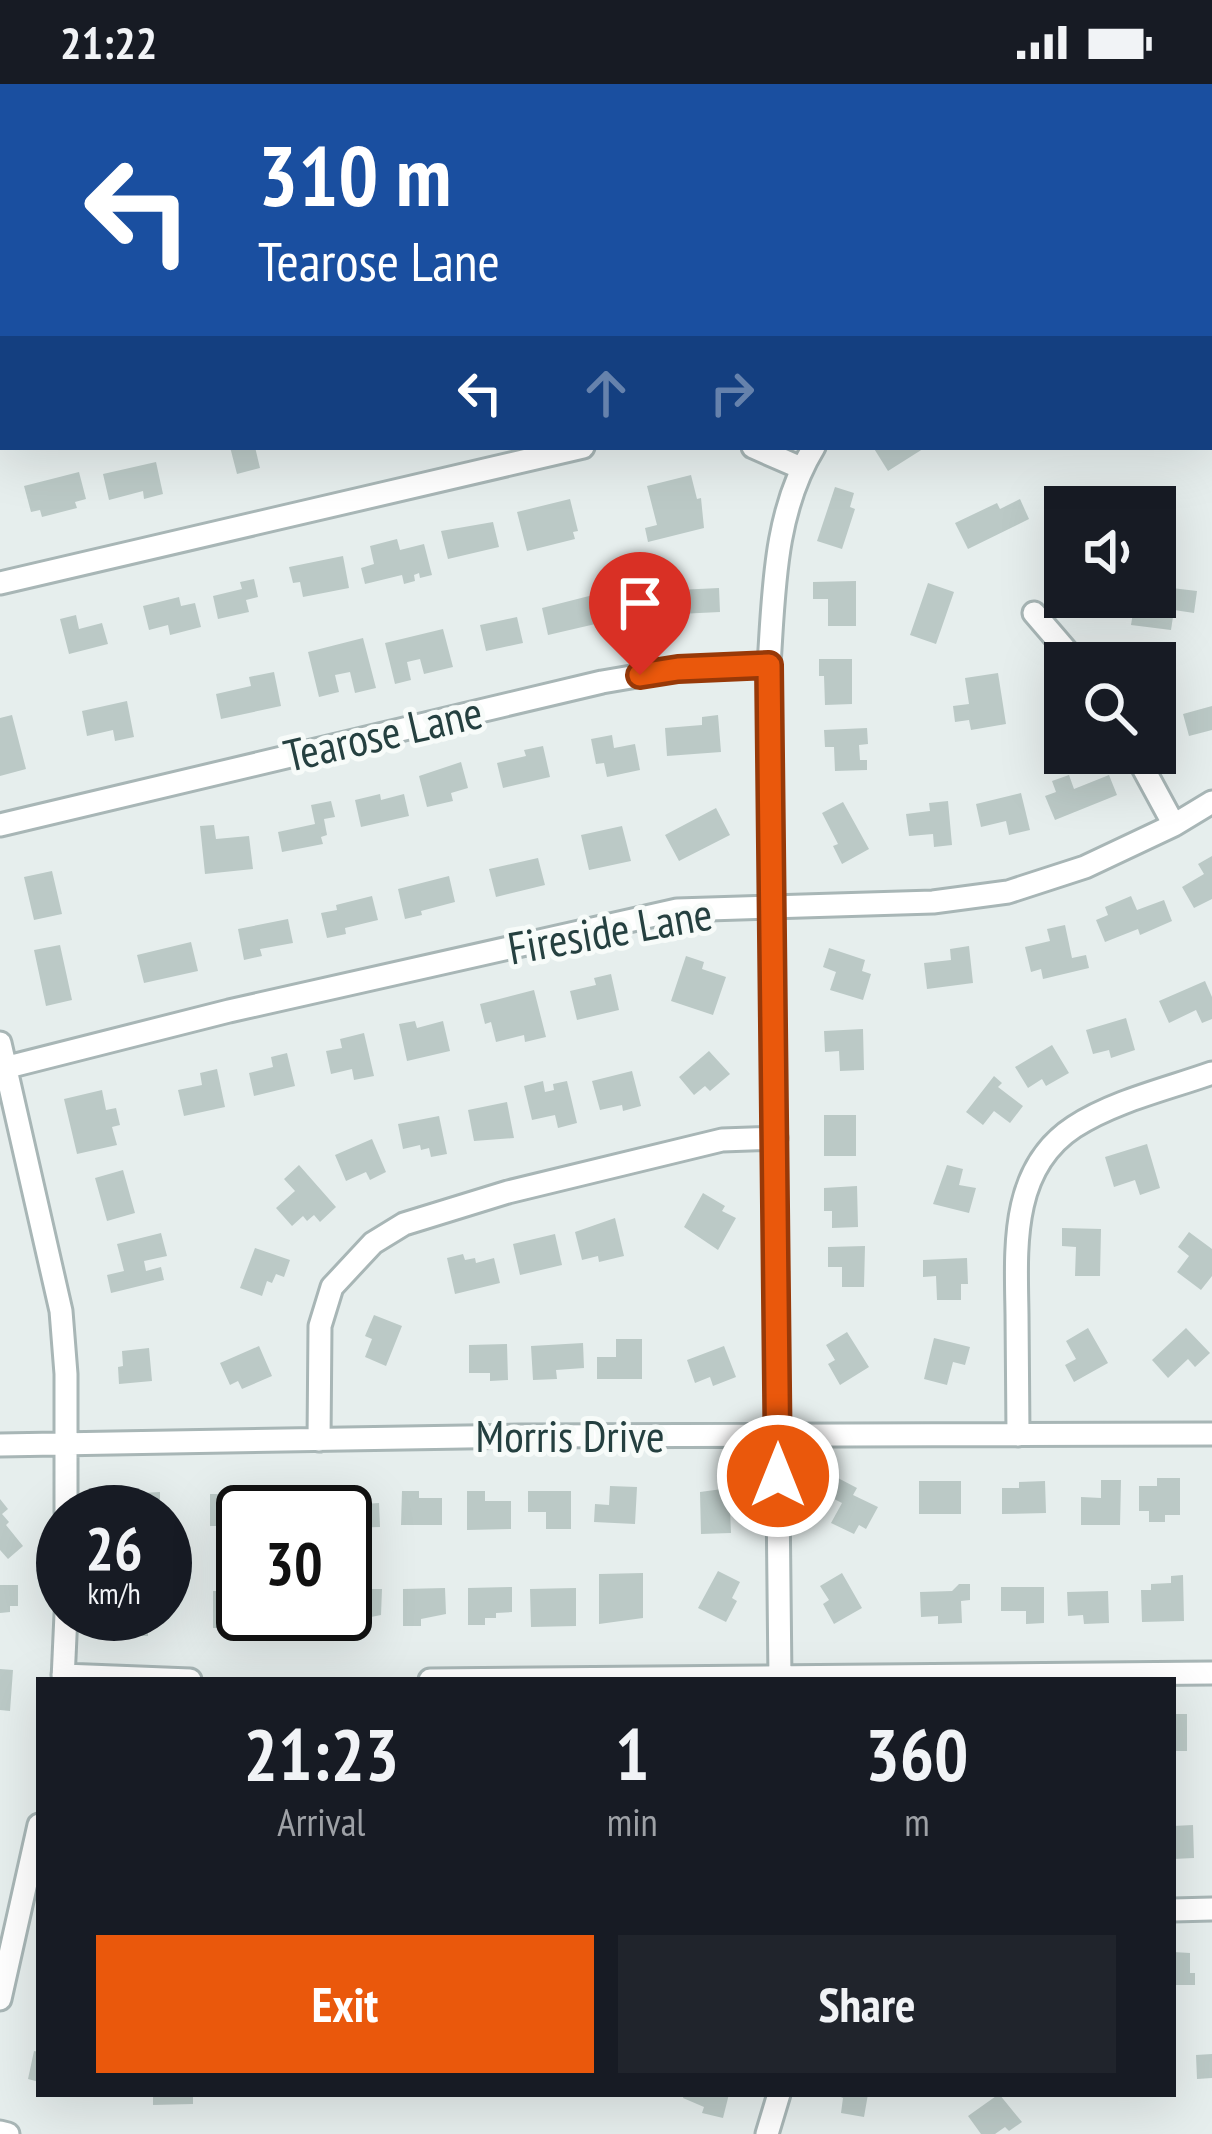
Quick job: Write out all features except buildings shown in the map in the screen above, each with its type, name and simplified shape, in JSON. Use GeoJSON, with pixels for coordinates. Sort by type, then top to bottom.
{"type":"FeatureCollection","features":[{"type":"Feature","properties":{"kind":"street"},"geometry":{"type":"LineString","coordinates":[[0,583],[570,450]]}},
{"type":"Feature","properties":{"kind":"street"},"geometry":{"type":"LineString","coordinates":[[760,450],[801,468]]}},
{"type":"Feature","properties":{"kind":"street"},"geometry":{"type":"LineString","coordinates":[[780,1677],[769,665],[779,549],[790,491],[812,450]]}},
{"type":"Feature","properties":{"kind":"street"},"geometry":{"type":"LineString","coordinates":[[1034,614],[1059,642]]}},
{"type":"Feature","properties":{"kind":"street","name":"Tearose Lane"},"geometry":{"type":"LineString","coordinates":[[0,825],[602,682],[678,669],[769,665]]}},
{"type":"Feature","properties":{"kind":"street"},"geometry":{"type":"LineString","coordinates":[[1147,774],[1174,824]]}},
{"type":"Feature","properties":{"kind":"street","name":"Fireside Lane"},"geometry":{"type":"LineString","coordinates":[[3,1068],[229,1011],[677,910],[933,902],[1008,892],[1085,867],[1212,802]]}},
{"type":"Feature","properties":{"kind":"street"},"geometry":{"type":"LineString","coordinates":[[0,1043],[61,1311],[66,1485]]}},
{"type":"Feature","properties":{"kind":"street"},"geometry":{"type":"LineString","coordinates":[[1018,1435],[1016,1235],[1029,1182],[1042,1158],[1070,1129],[1096,1114],[1212,1073]]}},
{"type":"Feature","properties":{"kind":"street"},"geometry":{"type":"LineString","coordinates":[[319,1440],[320,1326],[332,1287],[373,1244],[404,1224],[508,1192],[722,1140],[776,1138]]}},
{"type":"Feature","properties":{"kind":"street","name":"Morris Drive"},"geometry":{"type":"LineString","coordinates":[[0,1445],[1212,1434]]}},
{"type":"Feature","properties":{"kind":"street"},"geometry":{"type":"LineString","coordinates":[[63,1677],[65,1641]]}},
{"type":"Feature","properties":{"kind":"street"},"geometry":{"type":"LineString","coordinates":[[866,1677],[1212,1673]]}},
{"type":"Feature","properties":{"kind":"street"},"geometry":{"type":"LineString","coordinates":[[0,1999],[31,1901],[36,1854]]}},
{"type":"Feature","properties":{"kind":"street"},"geometry":{"type":"LineString","coordinates":[[1176,1910],[1212,1910]]}},
{"type":"Feature","properties":{"kind":"street"},"geometry":{"type":"LineString","coordinates":[[767,2134],[777,2097]]}},
{"type":"Feature","properties":{"kind":"route"},"geometry":{"type":"LineString","coordinates":[[640,675],[769,665],[778,1476]]}}]}
